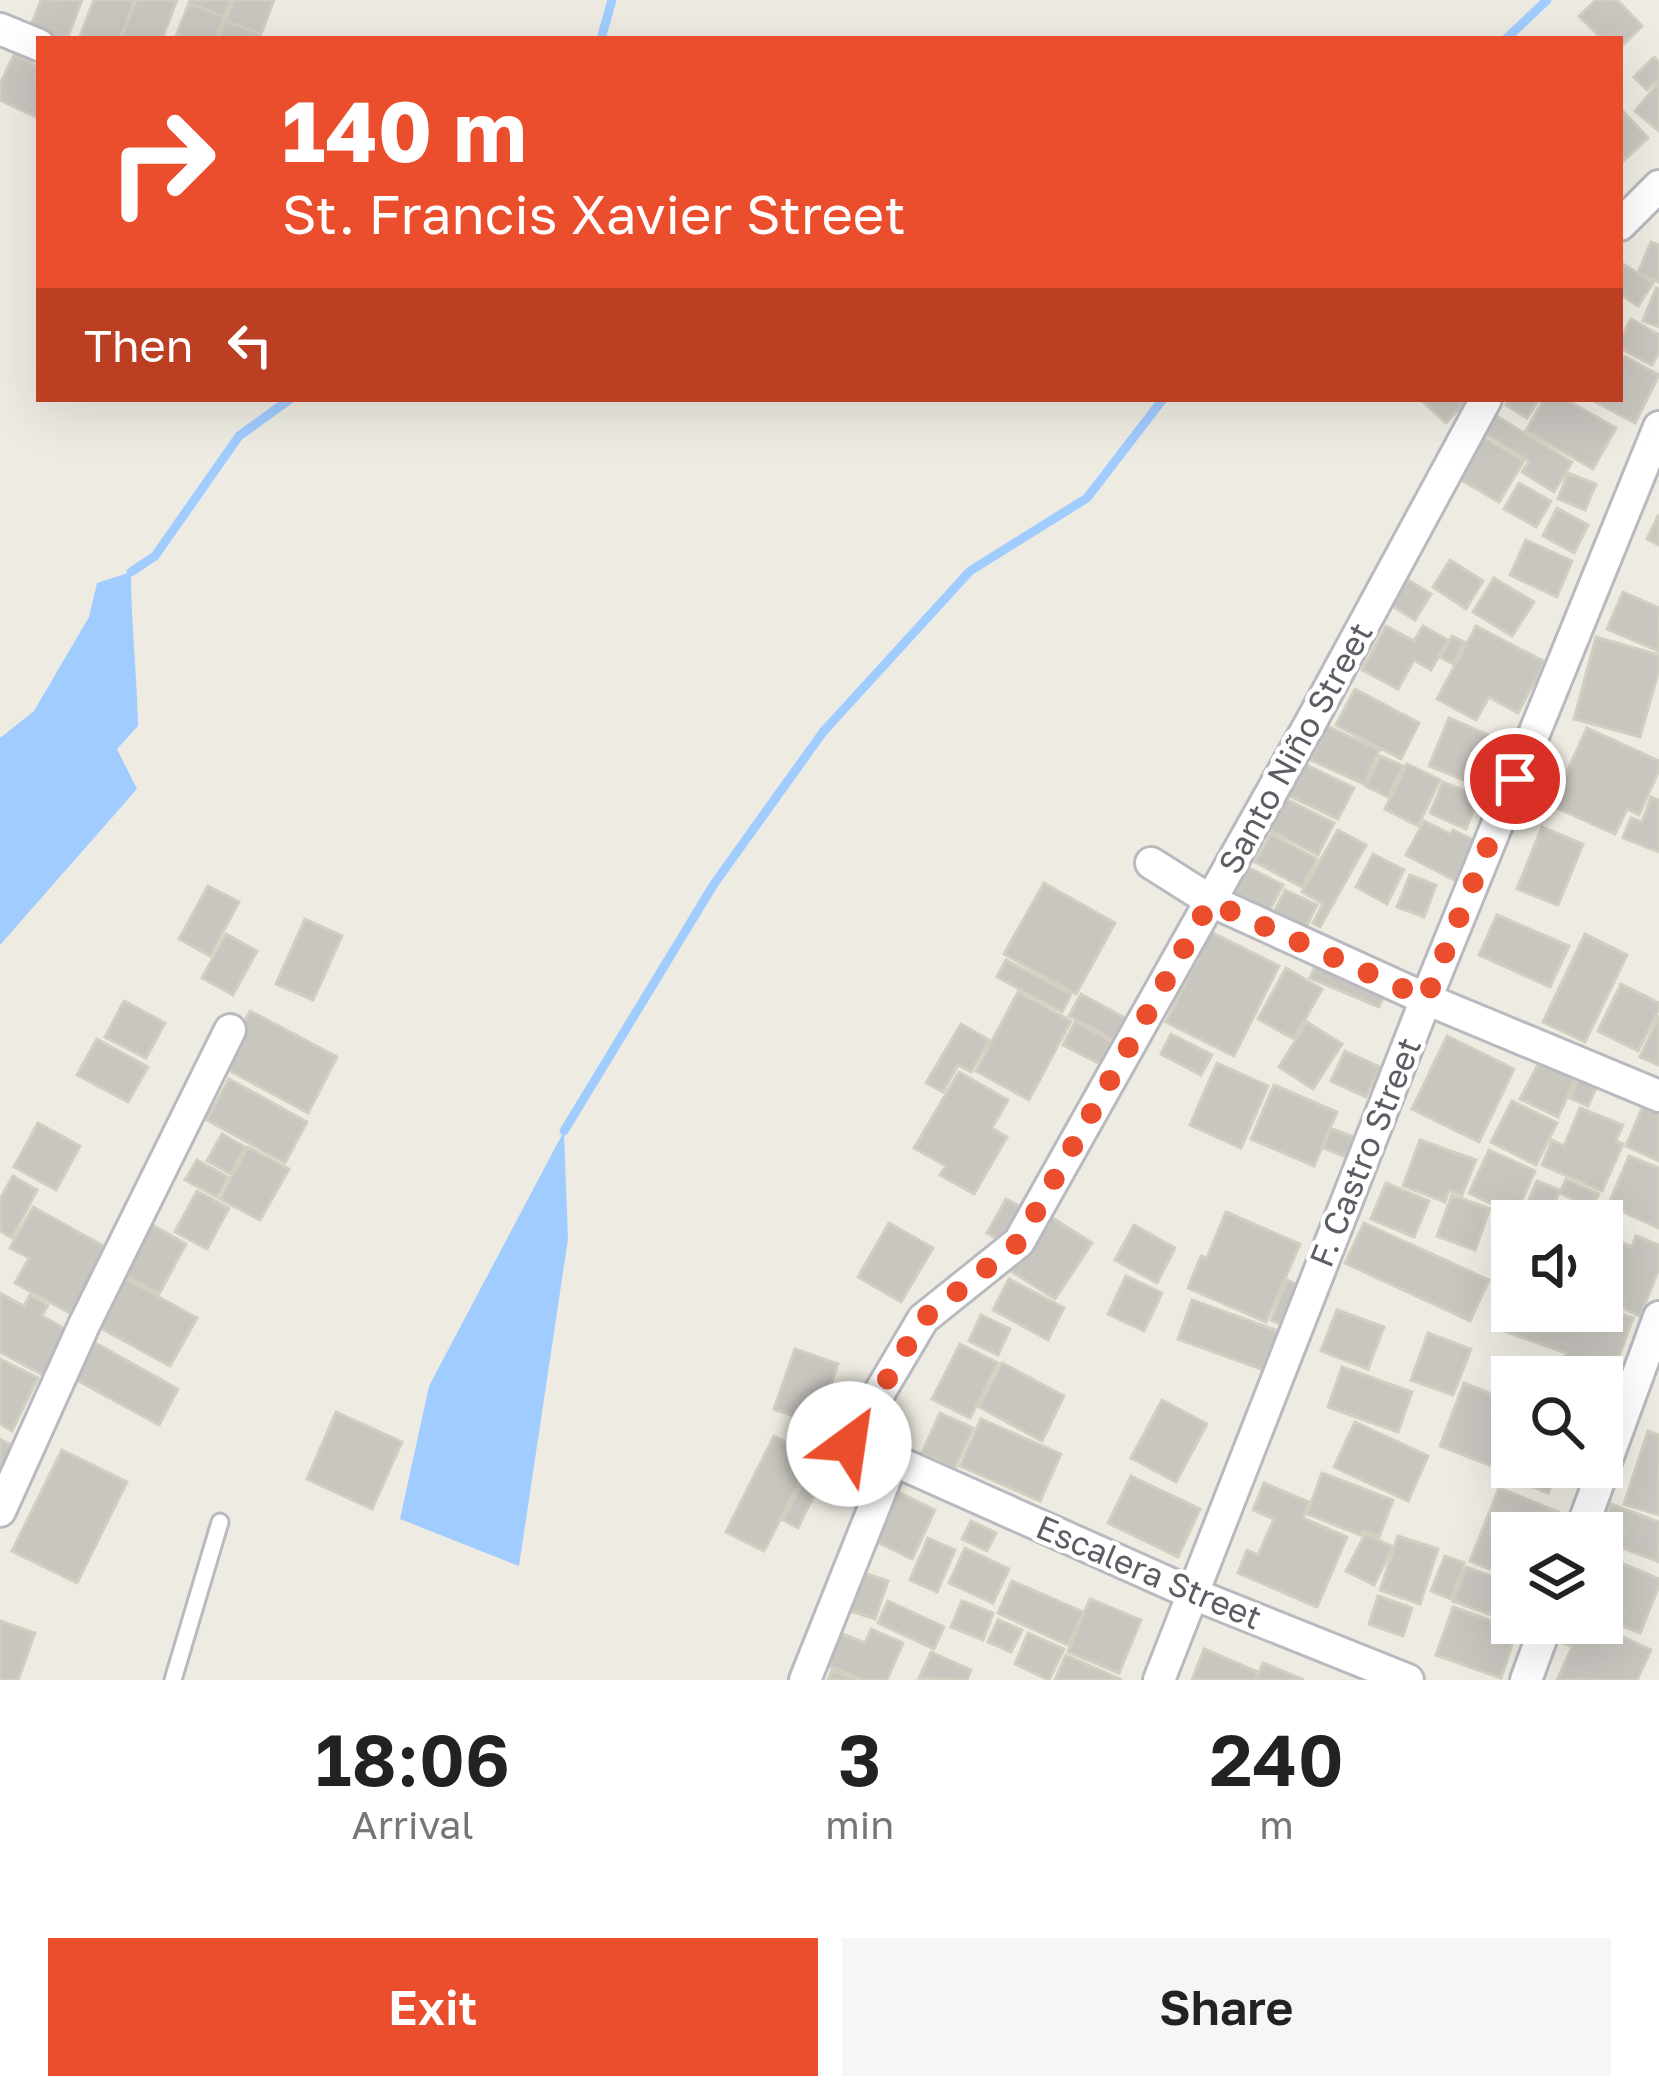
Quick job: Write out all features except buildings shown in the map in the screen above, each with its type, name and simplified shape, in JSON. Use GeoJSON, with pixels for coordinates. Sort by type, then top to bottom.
{"type":"FeatureCollection","features":[{"type":"Feature","properties":{"kind":"street"},"geometry":{"type":"LineString","coordinates":[[0,29],[36,45]]}},
{"type":"Feature","properties":{"kind":"street"},"geometry":{"type":"LineString","coordinates":[[1623,222],[1659,186]]}},
{"type":"Feature","properties":{"kind":"street","name":"Santo Niño Street"},"geometry":{"type":"LineString","coordinates":[[893,1460],[849,1444],[923,1319],[1019,1242],[1484,402]]}},
{"type":"Feature","properties":{"kind":"street","name":"F. Castro Street"},"geometry":{"type":"LineString","coordinates":[[1159,1680],[1426,999],[1659,427]]}},
{"type":"Feature","properties":{"kind":"street"},"geometry":{"type":"LineString","coordinates":[[1151,862],[1210,902],[1659,1096]]}},
{"type":"Feature","properties":{"kind":"street"},"geometry":{"type":"LineString","coordinates":[[0,1511],[84,1325],[230,1030]]}},
{"type":"Feature","properties":{"kind":"street"},"geometry":{"type":"LineString","coordinates":[[1588,1512],[1659,1317]]}},
{"type":"Feature","properties":{"kind":"street"},"geometry":{"type":"LineString","coordinates":[[805,1680],[893,1460]]}},
{"type":"Feature","properties":{"kind":"street","name":"Escalera Street"},"geometry":{"type":"LineString","coordinates":[[893,1460],[1191,1593],[1408,1680]]}},
{"type":"Feature","properties":{"kind":"street"},"geometry":{"type":"LineString","coordinates":[[1526,1680],[1539,1644]]}},
{"type":"Feature","properties":{"kind":"lane"},"geometry":{"type":"LineString","coordinates":[[173,1680],[220,1522]]}},
{"type":"Feature","properties":{"kind":"water"},"geometry":{"type":"Polygon","coordinates":[[[131,572],[138,726],[117,749],[137,789],[0,945],[0,738],[34,711],[89,617],[97,583],[131,572]]]}},
{"type":"Feature","properties":{"kind":"water"},"geometry":{"type":"Polygon","coordinates":[[[564,1131],[568,1239],[519,1566],[400,1519],[429,1386],[564,1131]]]}},
{"type":"Feature","properties":{"kind":"waterway"},"geometry":{"type":"LineString","coordinates":[[602,36],[612,0]]}},
{"type":"Feature","properties":{"kind":"waterway"},"geometry":{"type":"LineString","coordinates":[[1509,36],[1547,0]]}},
{"type":"Feature","properties":{"kind":"waterway"},"geometry":{"type":"LineString","coordinates":[[131,572],[155,556],[239,436],[286,402]]}},
{"type":"Feature","properties":{"kind":"waterway"},"geometry":{"type":"LineString","coordinates":[[564,1131],[714,884],[823,732],[970,571],[1087,498],[1161,402]]}},
{"type":"Feature","properties":{"kind":"route"},"geometry":{"type":"LineString","coordinates":[[849,1444],[923,1319],[1019,1242],[1210,902],[1426,999],[1515,779]]}}]}
